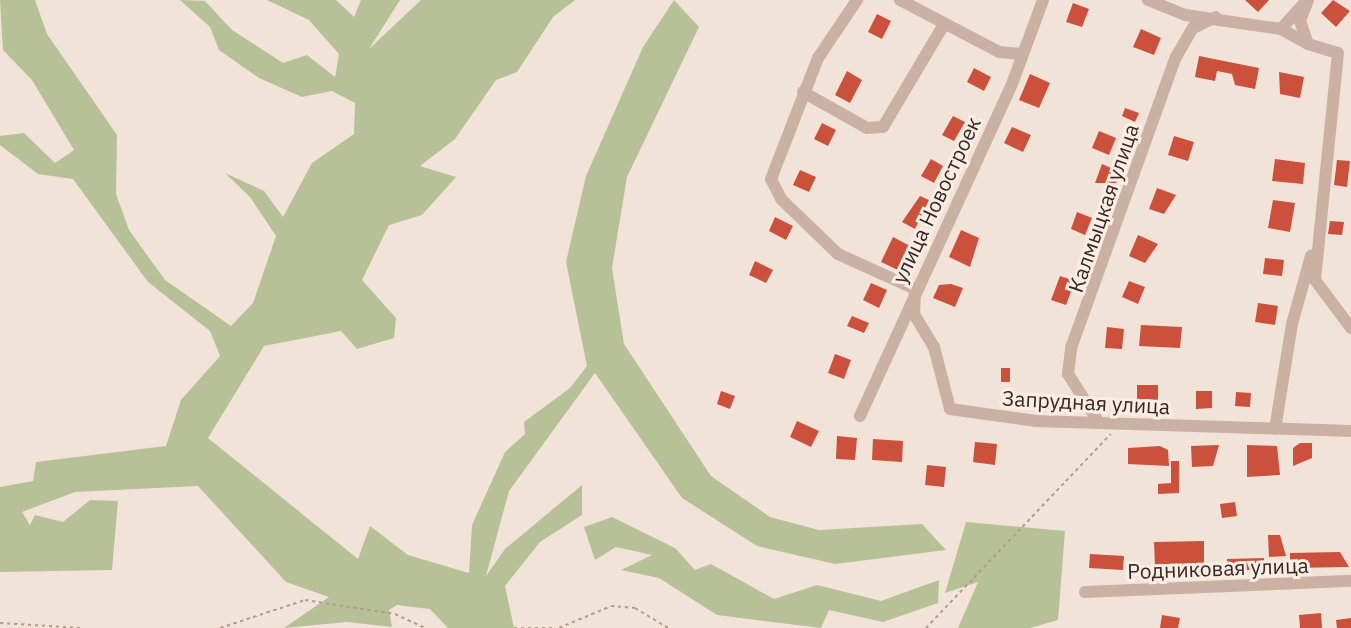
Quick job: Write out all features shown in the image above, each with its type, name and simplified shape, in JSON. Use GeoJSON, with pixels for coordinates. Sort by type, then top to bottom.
{"type":"FeatureCollection","features":[{"type":"Feature","properties":{"kind":"street"},"geometry":{"type":"LineString","coordinates":[[857,0],[803,92],[775,158],[774,191],[838,254],[915,289]]}},
{"type":"Feature","properties":{"kind":"street"},"geometry":{"type":"LineString","coordinates":[[900,0],[943,26],[999,52],[1020,54]]}},
{"type":"Feature","properties":{"kind":"street","name":"улица Новостроек"},"geometry":{"type":"LineString","coordinates":[[860,416],[915,289],[1012,84],[1020,54],[1043,0]]}},
{"type":"Feature","properties":{"kind":"street"},"geometry":{"type":"LineString","coordinates":[[1148,0],[1185,15],[1216,17],[1281,29],[1308,44],[1345,54],[1314,249],[1292,324],[1275,429]]}},
{"type":"Feature","properties":{"kind":"street"},"geometry":{"type":"LineString","coordinates":[[1281,29],[1308,0]]}},
{"type":"Feature","properties":{"kind":"street"},"geometry":{"type":"LineString","coordinates":[[1308,0],[1300,21],[1308,44]]}},
{"type":"Feature","properties":{"kind":"street","name":"Калмыцкая улица"},"geometry":{"type":"LineString","coordinates":[[1098,421],[1068,374],[1071,348],[1176,57],[1193,28],[1216,17]]}},
{"type":"Feature","properties":{"kind":"street"},"geometry":{"type":"LineString","coordinates":[[803,92],[867,128],[883,127],[943,26]]}},
{"type":"Feature","properties":{"kind":"street"},"geometry":{"type":"LineString","coordinates":[[1314,249],[1315,280],[1351,328]]}},
{"type":"Feature","properties":{"kind":"street","name":"Запрудная улица"},"geometry":{"type":"LineString","coordinates":[[915,289],[914,314],[934,347],[950,409],[1036,421],[1351,431]]}},
{"type":"Feature","properties":{"kind":"street","name":"Родниковая улица"},"geometry":{"type":"LineString","coordinates":[[1085,592],[1351,581]]}},
{"type":"Feature","properties":{"kind":"path"},"geometry":{"type":"LineString","coordinates":[[926,628],[1121,423]]}},
{"type":"Feature","properties":{"kind":"path"},"geometry":{"type":"LineString","coordinates":[[220,628],[305,600],[395,614],[425,628]]}},
{"type":"Feature","properties":{"kind":"path"},"geometry":{"type":"LineString","coordinates":[[514,628],[557,628],[611,606],[635,608],[668,628]]}},
{"type":"Feature","properties":{"kind":"path"},"geometry":{"type":"LineString","coordinates":[[0,623],[81,628]]}},
{"type":"Feature","properties":{"kind":"green space"},"geometry":{"type":"Polygon","coordinates":[[[0,0],[35,0],[47,34],[117,135],[116,194],[129,230],[165,280],[231,326],[253,303],[276,236],[250,197],[225,173],[264,191],[283,217],[312,163],[354,134],[355,103],[332,91],[302,97],[259,78],[219,50],[210,27],[180,0],[205,1],[232,30],[283,63],[307,55],[335,77],[339,54],[309,20],[267,0],[336,0],[354,17],[361,0],[400,0],[369,49],[421,0],[575,0],[553,17],[517,72],[496,80],[455,139],[420,166],[456,177],[422,215],[389,225],[362,280],[396,318],[394,338],[357,349],[341,331],[264,346],[208,438],[358,559],[370,526],[408,555],[469,573],[472,525],[505,452],[525,434],[524,422],[570,388],[587,366],[566,262],[586,176],[643,47],[674,0],[699,27],[627,177],[612,268],[624,344],[711,476],[770,517],[819,530],[922,524],[946,550],[835,564],[757,546],[682,498],[595,373],[509,491],[486,576],[505,549],[582,485],[582,515],[540,542],[505,586],[514,628],[448,628],[430,609],[397,605],[389,610],[392,627],[347,622],[284,628],[329,597],[286,582],[198,486],[75,492],[22,512],[30,525],[35,515],[63,522],[90,500],[118,501],[112,570],[0,572],[0,487],[33,481],[36,462],[166,446],[181,400],[220,356],[210,331],[148,282],[73,179],[38,174],[0,145],[0,136],[24,133],[55,163],[74,150],[32,80],[3,50],[0,0]]]}},
{"type":"Feature","properties":{"kind":"green space"},"geometry":{"type":"Polygon","coordinates":[[[612,517],[675,548],[695,570],[711,564],[774,599],[817,585],[881,601],[939,580],[938,603],[883,622],[829,610],[821,628],[717,615],[659,578],[621,570],[652,555],[616,547],[595,560],[584,527],[612,517]]]}},
{"type":"Feature","properties":{"kind":"green space"},"geometry":{"type":"Polygon","coordinates":[[[966,522],[1065,531],[1058,620],[1030,628],[958,628],[978,582],[945,593],[966,522]]]}},
{"type":"Feature","properties":{"kind":"building"},"geometry":{"type":"Polygon","coordinates":[[[1245,0],[1269,0],[1258,12],[1245,0]]]}},
{"type":"Feature","properties":{"kind":"building"},"geometry":{"type":"Polygon","coordinates":[[[1333,0],[1350,11],[1336,27],[1321,13],[1333,0]]]}},
{"type":"Feature","properties":{"kind":"building"},"geometry":{"type":"Polygon","coordinates":[[[1073,3],[1089,9],[1082,27],[1066,22],[1073,3]]]}},
{"type":"Feature","properties":{"kind":"building"},"geometry":{"type":"Polygon","coordinates":[[[877,14],[891,21],[882,39],[868,32],[877,14]]]}},
{"type":"Feature","properties":{"kind":"building"},"geometry":{"type":"Polygon","coordinates":[[[1141,29],[1161,38],[1154,55],[1133,47],[1141,29]]]}},
{"type":"Feature","properties":{"kind":"building"},"geometry":{"type":"Polygon","coordinates":[[[1199,56],[1259,68],[1255,89],[1235,85],[1232,74],[1217,71],[1215,81],[1195,77],[1199,56]]]}},
{"type":"Feature","properties":{"kind":"building"},"geometry":{"type":"Polygon","coordinates":[[[974,68],[991,77],[984,91],[967,82],[974,68]]]}},
{"type":"Feature","properties":{"kind":"building"},"geometry":{"type":"Polygon","coordinates":[[[847,71],[862,80],[850,103],[835,95],[847,71]]]}},
{"type":"Feature","properties":{"kind":"building"},"geometry":{"type":"Polygon","coordinates":[[[1279,72],[1304,77],[1300,98],[1280,94],[1279,72]]]}},
{"type":"Feature","properties":{"kind":"building"},"geometry":{"type":"Polygon","coordinates":[[[1030,74],[1050,83],[1039,108],[1019,100],[1030,74]]]}},
{"type":"Feature","properties":{"kind":"building"},"geometry":{"type":"Polygon","coordinates":[[[1125,108],[1139,113],[1135,122],[1122,116],[1125,108]]]}},
{"type":"Feature","properties":{"kind":"building"},"geometry":{"type":"Polygon","coordinates":[[[953,116],[965,122],[954,141],[942,135],[953,116]]]}},
{"type":"Feature","properties":{"kind":"building"},"geometry":{"type":"Polygon","coordinates":[[[822,123],[836,130],[828,146],[814,139],[822,123]]]}},
{"type":"Feature","properties":{"kind":"building"},"geometry":{"type":"Polygon","coordinates":[[[1012,127],[1031,135],[1023,152],[1004,143],[1012,127]]]}},
{"type":"Feature","properties":{"kind":"building"},"geometry":{"type":"Polygon","coordinates":[[[1099,131],[1116,138],[1109,155],[1092,148],[1099,131]]]}},
{"type":"Feature","properties":{"kind":"building"},"geometry":{"type":"Polygon","coordinates":[[[1174,136],[1194,142],[1188,161],[1168,155],[1174,136]]]}},
{"type":"Feature","properties":{"kind":"building"},"geometry":{"type":"Polygon","coordinates":[[[931,159],[943,166],[934,183],[921,176],[931,159]]]}},
{"type":"Feature","properties":{"kind":"building"},"geometry":{"type":"Polygon","coordinates":[[[1275,159],[1305,163],[1303,184],[1272,181],[1275,159]]]}},
{"type":"Feature","properties":{"kind":"building"},"geometry":{"type":"Polygon","coordinates":[[[1337,160],[1350,161],[1347,187],[1334,185],[1337,160]]]}},
{"type":"Feature","properties":{"kind":"building"},"geometry":{"type":"Polygon","coordinates":[[[1102,164],[1120,172],[1116,183],[1095,183],[1102,164]]]}},
{"type":"Feature","properties":{"kind":"building"},"geometry":{"type":"Polygon","coordinates":[[[800,170],[816,177],[809,192],[793,185],[800,170]]]}},
{"type":"Feature","properties":{"kind":"building"},"geometry":{"type":"Polygon","coordinates":[[[1157,188],[1176,195],[1164,214],[1149,209],[1157,188]]]}},
{"type":"Feature","properties":{"kind":"building"},"geometry":{"type":"Polygon","coordinates":[[[920,196],[929,200],[915,229],[902,222],[920,196]]]}},
{"type":"Feature","properties":{"kind":"building"},"geometry":{"type":"Polygon","coordinates":[[[1273,200],[1295,203],[1290,232],[1268,228],[1273,200]]]}},
{"type":"Feature","properties":{"kind":"building"},"geometry":{"type":"Polygon","coordinates":[[[1077,212],[1092,218],[1085,235],[1071,229],[1077,212]]]}},
{"type":"Feature","properties":{"kind":"building"},"geometry":{"type":"Polygon","coordinates":[[[775,217],[793,226],[786,240],[769,231],[775,217]]]}},
{"type":"Feature","properties":{"kind":"building"},"geometry":{"type":"Polygon","coordinates":[[[1330,221],[1344,222],[1342,235],[1328,234],[1330,221]]]}},
{"type":"Feature","properties":{"kind":"building"},"geometry":{"type":"Polygon","coordinates":[[[961,230],[979,238],[970,267],[949,257],[961,230]]]}},
{"type":"Feature","properties":{"kind":"building"},"geometry":{"type":"Polygon","coordinates":[[[1138,235],[1158,244],[1145,263],[1129,256],[1138,235]]]}},
{"type":"Feature","properties":{"kind":"building"},"geometry":{"type":"Polygon","coordinates":[[[893,237],[912,247],[900,271],[881,262],[893,237]]]}},
{"type":"Feature","properties":{"kind":"building"},"geometry":{"type":"Polygon","coordinates":[[[1265,258],[1284,260],[1282,276],[1263,274],[1265,258]]]}},
{"type":"Feature","properties":{"kind":"building"},"geometry":{"type":"Polygon","coordinates":[[[755,261],[773,270],[766,283],[749,275],[755,261]]]}},
{"type":"Feature","properties":{"kind":"building"},"geometry":{"type":"Polygon","coordinates":[[[1060,276],[1075,281],[1066,305],[1051,300],[1060,276]]]}},
{"type":"Feature","properties":{"kind":"building"},"geometry":{"type":"Polygon","coordinates":[[[1129,281],[1145,287],[1138,304],[1122,297],[1129,281]]]}},
{"type":"Feature","properties":{"kind":"building"},"geometry":{"type":"Polygon","coordinates":[[[871,283],[887,290],[879,308],[863,300],[871,283]]]}},
{"type":"Feature","properties":{"kind":"building"},"geometry":{"type":"Polygon","coordinates":[[[951,284],[963,288],[955,307],[933,298],[939,285],[951,284]]]}},
{"type":"Feature","properties":{"kind":"building"},"geometry":{"type":"Polygon","coordinates":[[[1258,303],[1278,306],[1275,325],[1255,322],[1258,303]]]}},
{"type":"Feature","properties":{"kind":"building"},"geometry":{"type":"Polygon","coordinates":[[[852,316],[869,323],[864,333],[847,326],[852,316]]]}},
{"type":"Feature","properties":{"kind":"building"},"geometry":{"type":"Polygon","coordinates":[[[1141,325],[1182,327],[1180,348],[1139,346],[1141,325]]]}},
{"type":"Feature","properties":{"kind":"building"},"geometry":{"type":"Polygon","coordinates":[[[1107,327],[1124,329],[1122,349],[1105,348],[1107,327]]]}},
{"type":"Feature","properties":{"kind":"building"},"geometry":{"type":"Polygon","coordinates":[[[835,354],[851,360],[844,379],[828,373],[835,354]]]}},
{"type":"Feature","properties":{"kind":"building"},"geometry":{"type":"Polygon","coordinates":[[[1001,368],[1010,368],[1010,382],[1001,382],[1001,368]]]}},
{"type":"Feature","properties":{"kind":"building"},"geometry":{"type":"Polygon","coordinates":[[[1137,385],[1158,385],[1158,406],[1137,406],[1137,385]]]}},
{"type":"Feature","properties":{"kind":"building"},"geometry":{"type":"Polygon","coordinates":[[[721,391],[735,396],[730,409],[717,404],[721,391]]]}},
{"type":"Feature","properties":{"kind":"building"},"geometry":{"type":"Polygon","coordinates":[[[1196,391],[1212,391],[1212,408],[1196,409],[1196,391]]]}},
{"type":"Feature","properties":{"kind":"building"},"geometry":{"type":"Polygon","coordinates":[[[1236,392],[1251,393],[1250,407],[1235,406],[1236,392]]]}},
{"type":"Feature","properties":{"kind":"building"},"geometry":{"type":"Polygon","coordinates":[[[797,421],[819,431],[811,447],[790,437],[797,421]]]}},
{"type":"Feature","properties":{"kind":"building"},"geometry":{"type":"Polygon","coordinates":[[[837,436],[857,438],[855,460],[836,459],[837,436]]]}},
{"type":"Feature","properties":{"kind":"building"},"geometry":{"type":"Polygon","coordinates":[[[873,439],[903,441],[902,462],[872,460],[873,439]]]}},
{"type":"Feature","properties":{"kind":"building"},"geometry":{"type":"Polygon","coordinates":[[[975,442],[997,444],[995,465],[973,462],[975,442]]]}},
{"type":"Feature","properties":{"kind":"building"},"geometry":{"type":"Polygon","coordinates":[[[1300,443],[1312,443],[1312,458],[1293,466],[1293,448],[1300,443]]]}},
{"type":"Feature","properties":{"kind":"building"},"geometry":{"type":"Polygon","coordinates":[[[1219,445],[1213,466],[1192,467],[1191,446],[1219,445]]]}},
{"type":"Feature","properties":{"kind":"building"},"geometry":{"type":"Polygon","coordinates":[[[1247,445],[1277,446],[1280,475],[1247,477],[1247,445]]]}},
{"type":"Feature","properties":{"kind":"building"},"geometry":{"type":"Polygon","coordinates":[[[1160,446],[1168,450],[1169,466],[1128,464],[1128,448],[1160,446]]]}},
{"type":"Feature","properties":{"kind":"building"},"geometry":{"type":"Polygon","coordinates":[[[1171,461],[1179,461],[1179,493],[1158,494],[1158,484],[1171,483],[1171,461]]]}},
{"type":"Feature","properties":{"kind":"building"},"geometry":{"type":"Polygon","coordinates":[[[927,465],[946,467],[944,487],[925,485],[927,465]]]}},
{"type":"Feature","properties":{"kind":"building"},"geometry":{"type":"Polygon","coordinates":[[[1235,502],[1237,516],[1222,518],[1220,504],[1235,502]]]}},
{"type":"Feature","properties":{"kind":"building"},"geometry":{"type":"Polygon","coordinates":[[[1268,535],[1280,535],[1286,556],[1269,557],[1268,535]]]}},
{"type":"Feature","properties":{"kind":"building"},"geometry":{"type":"Polygon","coordinates":[[[1204,541],[1204,566],[1155,566],[1154,542],[1204,541]]]}},
{"type":"Feature","properties":{"kind":"building"},"geometry":{"type":"Polygon","coordinates":[[[1340,552],[1349,567],[1290,568],[1290,553],[1340,552]]]}},
{"type":"Feature","properties":{"kind":"building"},"geometry":{"type":"Polygon","coordinates":[[[1090,554],[1124,556],[1123,570],[1089,568],[1090,554]]]}},
{"type":"Feature","properties":{"kind":"building"},"geometry":{"type":"Polygon","coordinates":[[[1264,558],[1264,570],[1227,570],[1227,559],[1264,558]]]}},
{"type":"Feature","properties":{"kind":"building"},"geometry":{"type":"Polygon","coordinates":[[[1321,613],[1322,628],[1300,628],[1299,615],[1321,613]]]}},
{"type":"Feature","properties":{"kind":"building"},"geometry":{"type":"Polygon","coordinates":[[[1162,615],[1180,618],[1178,628],[1160,628],[1162,615]]]}},
{"type":"Feature","properties":{"kind":"building"},"geometry":{"type":"Polygon","coordinates":[[[1351,618],[1351,628],[1337,628],[1336,620],[1351,618]]]}}]}
